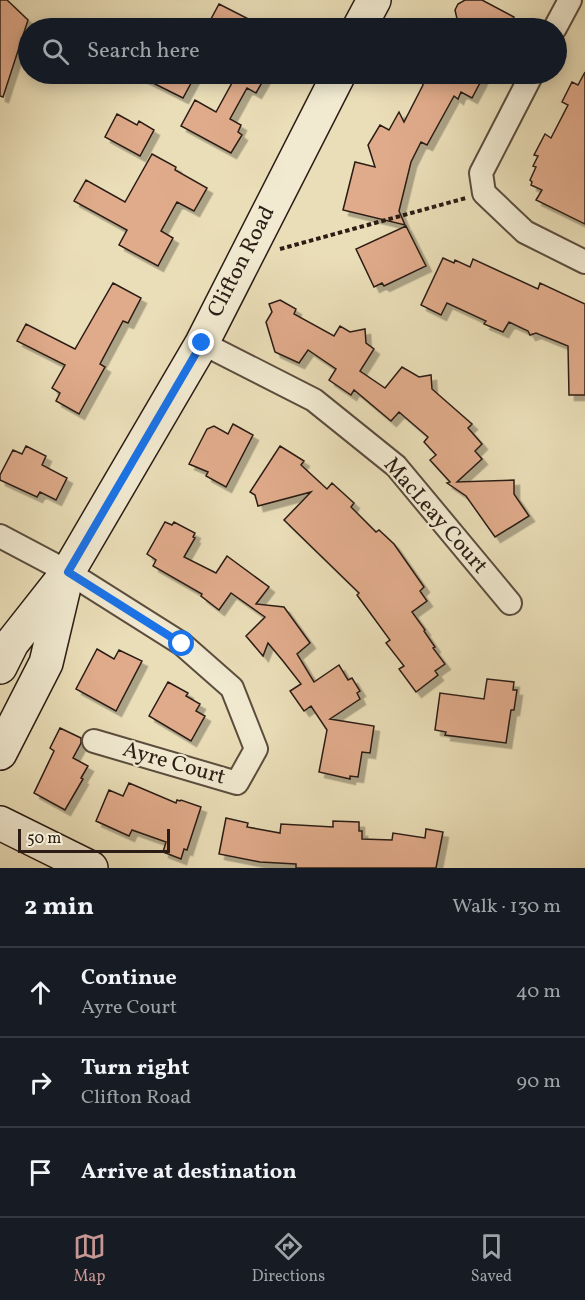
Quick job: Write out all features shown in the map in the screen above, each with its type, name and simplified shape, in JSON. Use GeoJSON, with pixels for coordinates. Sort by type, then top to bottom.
{"type":"FeatureCollection","features":[{"type":"Feature","properties":{"kind":"main road"},"geometry":{"type":"LineString","coordinates":[[364,18],[374,0]]}},
{"type":"Feature","properties":{"kind":"main road","name":"Clifton Road"},"geometry":{"type":"LineString","coordinates":[[0,667],[12,644],[68,572],[202,343],[334,84]]}},
{"type":"Feature","properties":{"kind":"main road","name":"Clifton Road"},"geometry":{"type":"LineString","coordinates":[[0,753],[46,663],[68,572]]}},
{"type":"Feature","properties":{"kind":"main road"},"geometry":{"type":"LineString","coordinates":[[0,823],[91,868]]}},
{"type":"Feature","properties":{"kind":"street"},"geometry":{"type":"LineString","coordinates":[[560,18],[570,0]]}},
{"type":"Feature","properties":{"kind":"street"},"geometry":{"type":"LineString","coordinates":[[527,84],[481,173],[484,193],[525,232],[585,262]]}},
{"type":"Feature","properties":{"kind":"street","name":"MacLeay Court"},"geometry":{"type":"LineString","coordinates":[[202,343],[314,400],[396,466],[510,603]]}},
{"type":"Feature","properties":{"kind":"street"},"geometry":{"type":"LineString","coordinates":[[0,536],[68,572]]}},
{"type":"Feature","properties":{"kind":"street","name":"Ayre Court"},"geometry":{"type":"LineString","coordinates":[[68,572],[182,644],[232,688],[256,749],[237,783],[94,741]]}},
{"type":"Feature","properties":{"kind":"path"},"geometry":{"type":"LineString","coordinates":[[244,258],[484,193]]}},
{"type":"Feature","properties":{"kind":"building"},"geometry":{"type":"Polygon","coordinates":[[[0,0],[7,0],[26,18],[18,18],[18,51],[3,97],[0,96],[0,0]]]}},
{"type":"Feature","properties":{"kind":"building"},"geometry":{"type":"Polygon","coordinates":[[[465,0],[482,0],[514,17],[457,18],[455,10],[458,4],[465,0]]]}},
{"type":"Feature","properties":{"kind":"building"},"geometry":{"type":"Polygon","coordinates":[[[219,4],[246,18],[212,18],[219,4]]]}},
{"type":"Feature","properties":{"kind":"building"},"geometry":{"type":"Polygon","coordinates":[[[585,72],[585,224],[536,200],[542,190],[531,185],[530,180],[538,156],[534,155],[545,134],[551,138],[568,105],[562,102],[572,82],[578,85],[585,72]]]}},
{"type":"Feature","properties":{"kind":"building"},"geometry":{"type":"Polygon","coordinates":[[[155,84],[191,84],[183,98],[155,84]]]}},
{"type":"Feature","properties":{"kind":"building"},"geometry":{"type":"Polygon","coordinates":[[[231,84],[261,84],[256,93],[247,88],[230,119],[241,125],[238,132],[242,135],[231,153],[181,126],[195,100],[216,112],[231,84]]]}},
{"type":"Feature","properties":{"kind":"building"},"geometry":{"type":"Polygon","coordinates":[[[479,84],[472,98],[461,92],[458,99],[454,96],[427,145],[421,142],[411,162],[399,211],[405,225],[343,210],[355,162],[375,167],[368,145],[380,125],[389,130],[399,112],[404,122],[423,85],[479,84]]]}},
{"type":"Feature","properties":{"kind":"building"},"geometry":{"type":"Polygon","coordinates":[[[117,114],[137,125],[139,121],[154,130],[140,156],[105,137],[117,114]]]}},
{"type":"Feature","properties":{"kind":"building"},"geometry":{"type":"Polygon","coordinates":[[[152,154],[207,188],[194,211],[177,202],[161,231],[173,238],[158,266],[119,245],[127,230],[74,201],[86,180],[125,202],[152,154]]]}},
{"type":"Feature","properties":{"kind":"building"},"geometry":{"type":"Polygon","coordinates":[[[406,226],[426,266],[384,286],[382,283],[374,287],[356,249],[406,226]]]}},
{"type":"Feature","properties":{"kind":"building"},"geometry":{"type":"Polygon","coordinates":[[[443,258],[454,263],[455,260],[470,267],[473,259],[538,289],[540,283],[585,304],[585,395],[569,395],[568,346],[536,333],[530,335],[528,331],[509,322],[503,332],[484,324],[486,321],[447,303],[441,315],[421,305],[443,258]]]}},
{"type":"Feature","properties":{"kind":"building"},"geometry":{"type":"Polygon","coordinates":[[[113,283],[141,298],[128,323],[123,321],[100,364],[105,367],[79,414],[56,401],[60,393],[52,388],[65,365],[17,341],[26,324],[75,349],[113,283]]]}},
{"type":"Feature","properties":{"kind":"building"},"geometry":{"type":"Polygon","coordinates":[[[280,300],[296,309],[294,314],[334,336],[340,326],[350,332],[365,329],[366,343],[374,349],[360,371],[385,388],[402,367],[419,377],[431,375],[432,389],[472,424],[468,428],[482,444],[475,451],[482,459],[457,482],[514,480],[514,494],[529,516],[495,537],[466,496],[447,483],[450,482],[430,460],[436,455],[424,442],[428,437],[399,412],[391,421],[354,390],[351,395],[329,380],[336,369],[308,350],[299,363],[275,352],[266,322],[272,312],[269,304],[280,300]]]}},
{"type":"Feature","properties":{"kind":"building"},"geometry":{"type":"Polygon","coordinates":[[[233,424],[253,435],[226,487],[206,476],[208,472],[189,464],[207,429],[214,426],[228,434],[233,424]]]}},
{"type":"Feature","properties":{"kind":"building"},"geometry":{"type":"Polygon","coordinates":[[[26,446],[46,456],[42,465],[67,478],[56,500],[40,492],[37,497],[0,480],[0,475],[13,450],[22,454],[26,446]]]}},
{"type":"Feature","properties":{"kind":"building"},"geometry":{"type":"Polygon","coordinates":[[[280,446],[304,461],[301,465],[327,489],[332,483],[354,503],[351,507],[376,532],[379,530],[394,544],[424,587],[420,591],[427,601],[412,612],[445,664],[435,671],[438,675],[416,692],[399,669],[404,666],[386,643],[390,640],[357,595],[359,593],[284,520],[311,492],[258,506],[255,495],[250,492],[280,446]]]}},
{"type":"Feature","properties":{"kind":"building"},"geometry":{"type":"Polygon","coordinates":[[[165,522],[172,525],[174,522],[195,533],[193,537],[195,538],[184,557],[216,573],[227,556],[269,587],[256,604],[284,607],[310,643],[297,654],[314,682],[339,665],[348,680],[352,678],[360,691],[357,693],[360,699],[330,719],[374,726],[370,753],[362,752],[358,777],[350,776],[350,779],[319,772],[327,730],[311,706],[304,711],[290,691],[301,684],[268,643],[263,656],[246,636],[265,617],[231,593],[219,610],[201,596],[202,594],[153,566],[156,560],[147,554],[165,522]]]}},
{"type":"Feature","properties":{"kind":"building"},"geometry":{"type":"Polygon","coordinates":[[[97,649],[114,659],[119,650],[142,661],[116,711],[76,689],[97,649]]]}},
{"type":"Feature","properties":{"kind":"building"},"geometry":{"type":"Polygon","coordinates":[[[487,679],[514,682],[513,690],[517,690],[514,710],[511,710],[506,743],[445,735],[446,732],[435,730],[440,693],[484,699],[487,679]]]}},
{"type":"Feature","properties":{"kind":"building"},"geometry":{"type":"Polygon","coordinates":[[[168,682],[188,693],[186,696],[200,704],[196,711],[205,716],[191,741],[149,716],[168,682]]]}},
{"type":"Feature","properties":{"kind":"building"},"geometry":{"type":"Polygon","coordinates":[[[60,728],[81,738],[81,743],[73,758],[88,766],[65,810],[34,793],[54,751],[50,748],[60,728]]]}},
{"type":"Feature","properties":{"kind":"building"},"geometry":{"type":"Polygon","coordinates":[[[129,783],[176,803],[177,800],[181,800],[201,807],[187,850],[184,849],[181,859],[163,852],[166,842],[132,830],[129,836],[96,821],[109,790],[123,796],[129,783]]]}},
{"type":"Feature","properties":{"kind":"building"},"geometry":{"type":"Polygon","coordinates":[[[226,818],[248,823],[247,827],[280,833],[281,824],[333,827],[333,821],[359,822],[362,839],[392,840],[393,833],[425,838],[426,829],[443,832],[436,868],[296,868],[296,864],[260,862],[219,854],[226,818]]]}},
{"type":"Feature","properties":{"kind":"route"},"geometry":{"type":"LineString","coordinates":[[182,644],[68,572],[202,343]]}}]}
